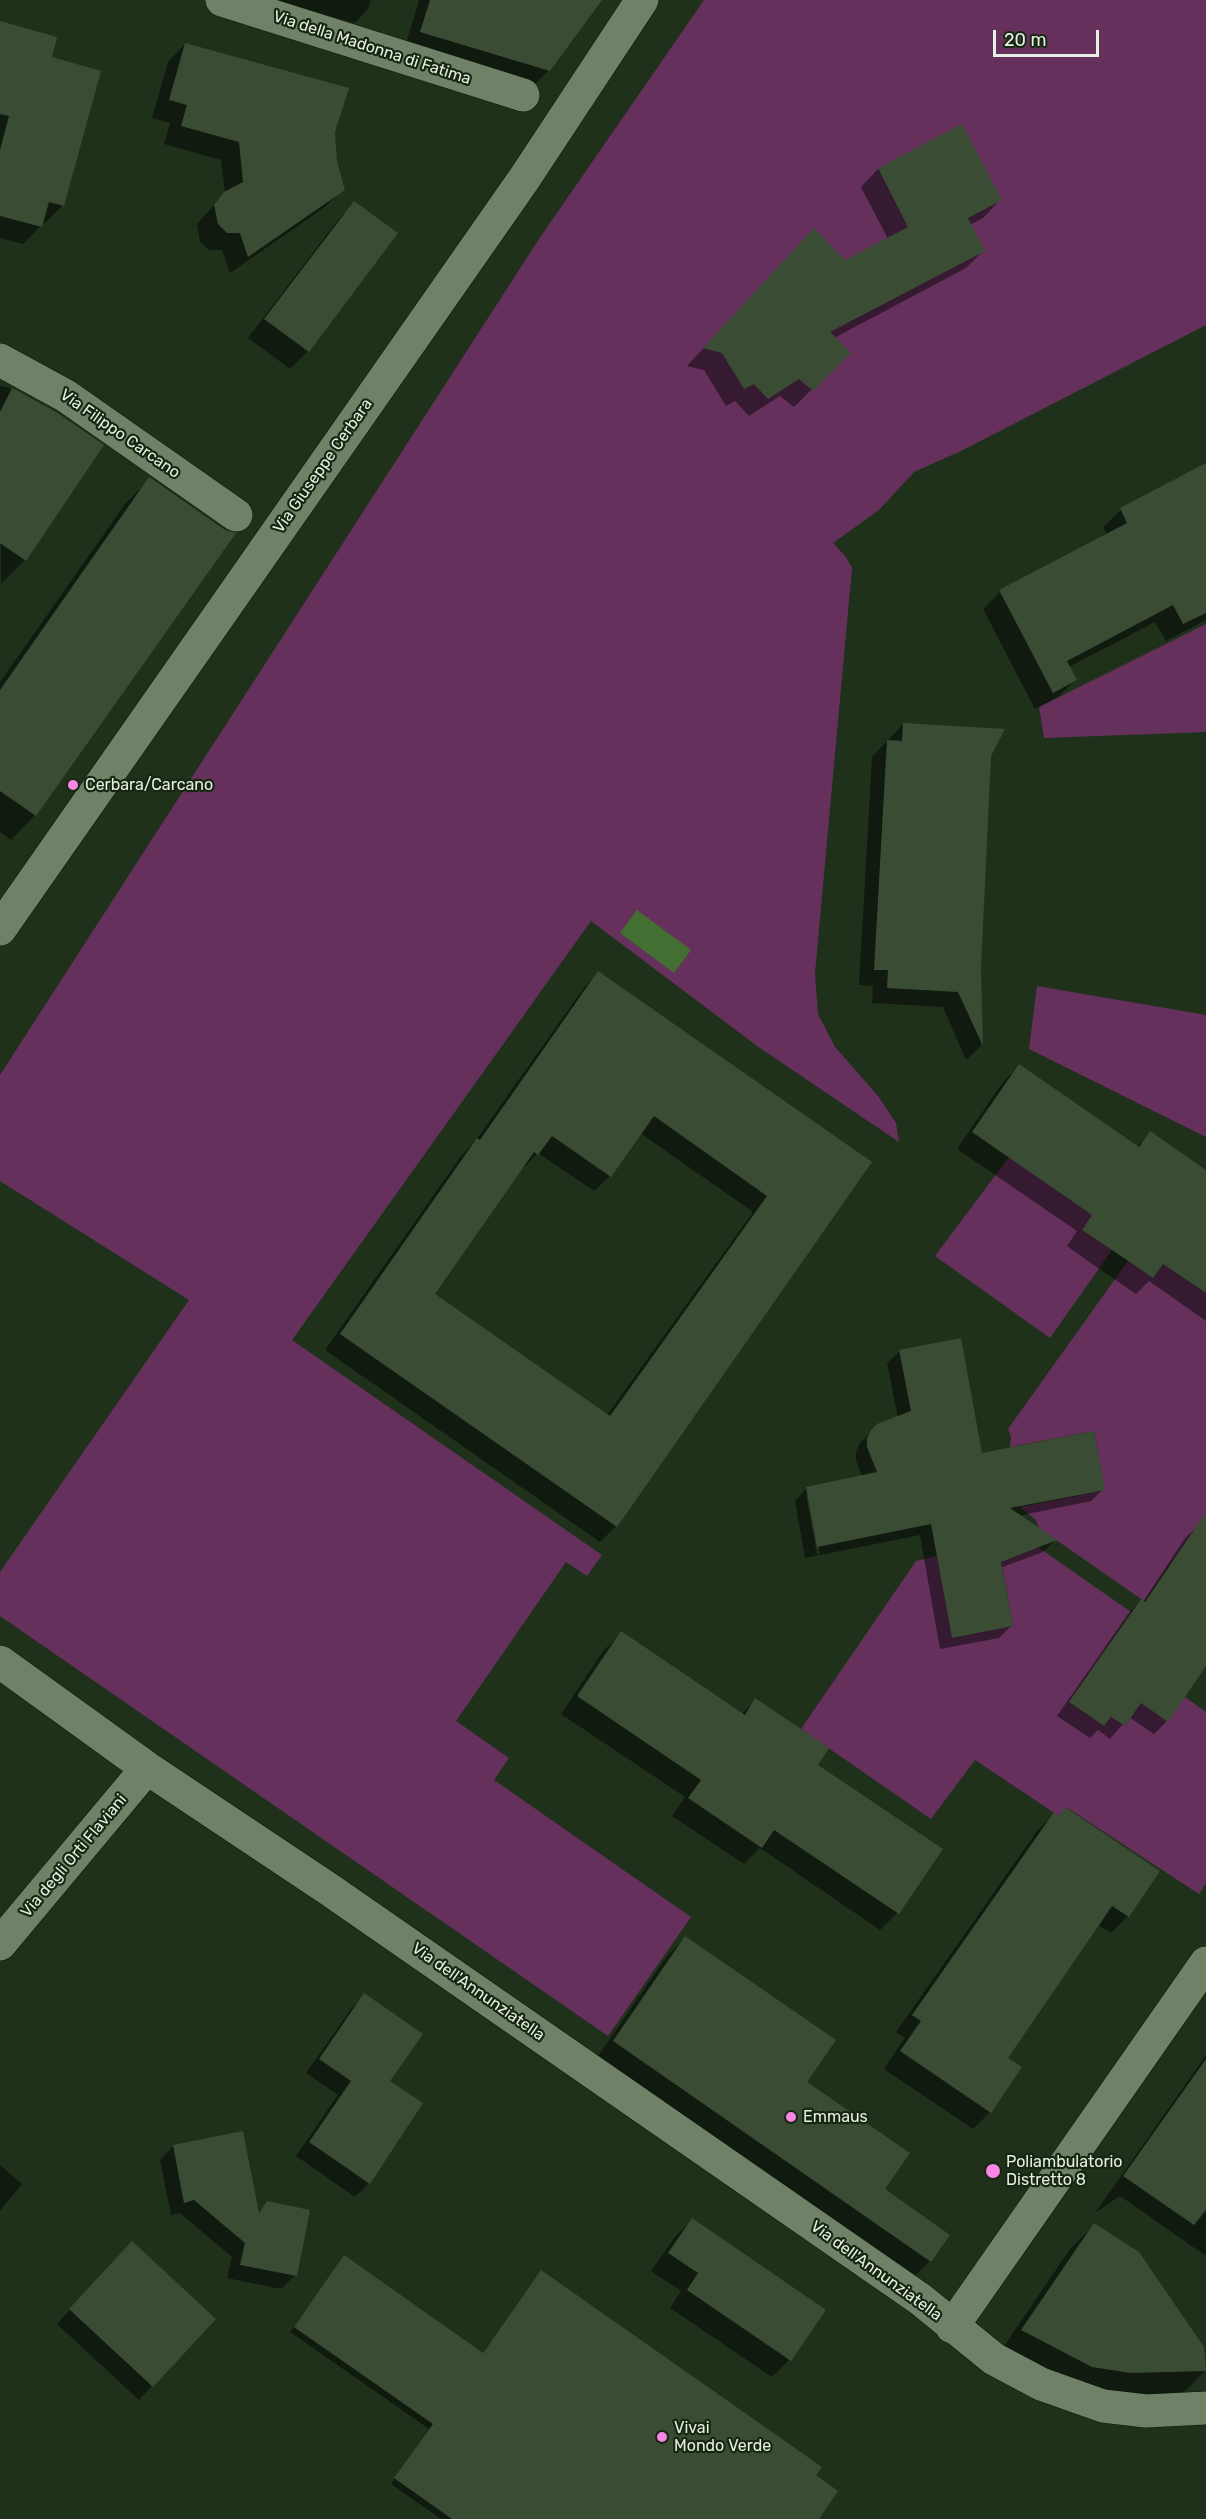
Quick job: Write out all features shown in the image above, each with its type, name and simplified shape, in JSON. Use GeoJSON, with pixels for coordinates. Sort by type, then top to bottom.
{"type":"FeatureCollection","features":[{"type":"Feature","properties":{"kind":"street","name":"Via della Madonna di Fatima"},"geometry":{"type":"LineString","coordinates":[[222,0],[523,95]]}},
{"type":"Feature","properties":{"kind":"street","name":"Via Giuseppe Cerbara"},"geometry":{"type":"LineString","coordinates":[[0,929],[524,178],[642,0]]}},
{"type":"Feature","properties":{"kind":"street","name":"Via Filippo Carcano"},"geometry":{"type":"LineString","coordinates":[[0,360],[66,396],[236,515]]}},
{"type":"Feature","properties":{"kind":"street","name":"Via dell'Annunziatella"},"geometry":{"type":"LineString","coordinates":[[0,1662],[147,1768],[330,1890],[920,2299],[994,2359],[1027,2378],[1095,2403],[1146,2412],[1206,2408]]}},
{"type":"Feature","properties":{"kind":"street","name":"Via degli Orti Flaviani"},"geometry":{"type":"LineString","coordinates":[[0,1944],[147,1768]]}},
{"type":"Feature","properties":{"kind":"street"},"geometry":{"type":"LineString","coordinates":[[952,2327],[1206,1964]]}},
{"type":"Feature","properties":{"kind":"shaded area"},"geometry":{"type":"Polygon","coordinates":[[[704,0],[1206,0],[1206,325],[963,450],[914,472],[879,510],[833,543],[846,557],[852,568],[815,973],[818,1014],[835,1047],[878,1096],[896,1123],[899,1142],[757,1046],[591,921],[292,1340],[602,1555],[587,1576],[566,1562],[456,1721],[509,1758],[494,1780],[691,1917],[608,2036],[0,1616],[0,1572],[189,1300],[0,1181],[0,1075],[539,239],[704,0]]]}},
{"type":"Feature","properties":{"kind":"shaded area"},"geometry":{"type":"Polygon","coordinates":[[[1206,624],[1206,732],[1044,738],[1039,707],[1206,624]]]}},
{"type":"Feature","properties":{"kind":"shaded area"},"geometry":{"type":"Polygon","coordinates":[[[637,910],[691,950],[674,973],[620,933],[637,910]]]}},
{"type":"Feature","properties":{"kind":"shaded area"},"geometry":{"type":"Polygon","coordinates":[[[1037,986],[1206,1015],[1206,1137],[1029,1049],[1037,986]]]}},
{"type":"Feature","properties":{"kind":"shaded area"},"geometry":{"type":"Polygon","coordinates":[[[1009,1157],[1092,1215],[1082,1230],[1112,1250],[1050,1338],[935,1256],[1009,1157]]]}},
{"type":"Feature","properties":{"kind":"shaded area"},"geometry":{"type":"Polygon","coordinates":[[[1128,1261],[1153,1278],[1163,1264],[1206,1293],[1206,1528],[1198,1524],[1144,1601],[1039,1528],[1036,1520],[1020,1507],[1105,1490],[1094,1431],[1010,1447],[1011,1437],[1008,1429],[1128,1261]]]}},
{"type":"Feature","properties":{"kind":"shaded area"},"geometry":{"type":"Polygon","coordinates":[[[998,1544],[1035,1545],[1131,1612],[1070,1703],[1104,1726],[1111,1717],[1125,1726],[1141,1703],[1168,1721],[1185,1697],[1206,1712],[1206,1883],[1199,1894],[1066,1807],[1059,1816],[975,1760],[931,1819],[801,1729],[916,1561],[937,1556],[952,1638],[1013,1626],[998,1544]]]}},
{"type":"Feature","properties":{"kind":"building"},"geometry":{"type":"Polygon","coordinates":[[[430,0],[602,0],[550,71],[420,32],[430,0]]]}},
{"type":"Feature","properties":{"kind":"building"},"geometry":{"type":"Polygon","coordinates":[[[0,21],[57,37],[52,57],[101,71],[64,206],[49,202],[42,227],[0,216],[0,150],[9,116],[0,114],[0,21]]]}},
{"type":"Feature","properties":{"kind":"building"},"geometry":{"type":"Polygon","coordinates":[[[185,43],[349,88],[335,132],[337,162],[345,190],[248,257],[240,233],[227,233],[218,224],[214,205],[224,192],[243,182],[239,142],[181,126],[187,105],[169,100],[185,43]]]}},
{"type":"Feature","properties":{"kind":"building"},"geometry":{"type":"Polygon","coordinates":[[[962,124],[1002,200],[968,218],[985,251],[830,332],[851,353],[813,391],[799,379],[768,399],[754,384],[744,389],[722,353],[703,348],[814,228],[845,260],[908,227],[878,168],[962,124]]]}},
{"type":"Feature","properties":{"kind":"building"},"geometry":{"type":"Polygon","coordinates":[[[354,201],[398,233],[309,352],[264,319],[354,201]]]}},
{"type":"Feature","properties":{"kind":"building"},"geometry":{"type":"Polygon","coordinates":[[[12,388],[56,412],[104,445],[26,561],[0,543],[0,412],[12,388]]]}},
{"type":"Feature","properties":{"kind":"building"},"geometry":{"type":"Polygon","coordinates":[[[1206,463],[1206,613],[1183,624],[1173,605],[1067,661],[1077,680],[1053,693],[999,590],[1127,523],[1120,508],[1206,463]]]}},
{"type":"Feature","properties":{"kind":"building"},"geometry":{"type":"Polygon","coordinates":[[[149,477],[225,530],[236,533],[36,816],[0,791],[0,690],[149,477]]]}},
{"type":"Feature","properties":{"kind":"building"},"geometry":{"type":"Polygon","coordinates":[[[903,723],[1005,729],[991,756],[981,968],[983,1046],[958,992],[887,988],[888,970],[874,970],[887,740],[902,741],[903,723]]]}},
{"type":"Feature","properties":{"kind":"building"},"geometry":{"type":"Polygon","coordinates":[[[598,971],[872,1162],[617,1527],[340,1334],[477,1138],[480,1140],[598,971]],[[654,1116],[611,1177],[552,1136],[538,1155],[534,1152],[435,1294],[610,1416],[767,1196],[654,1116]]]}},
{"type":"Feature","properties":{"kind":"building"},"geometry":{"type":"Polygon","coordinates":[[[1019,1064],[1139,1147],[1150,1131],[1206,1170],[1206,1293],[1163,1264],[1153,1278],[1082,1230],[1092,1215],[972,1132],[1019,1064]]]}},
{"type":"Feature","properties":{"kind":"building"},"geometry":{"type":"Polygon","coordinates":[[[961,1338],[982,1453],[1094,1431],[1105,1490],[1010,1508],[1057,1540],[1001,1562],[1013,1626],[952,1638],[931,1524],[817,1547],[806,1487],[877,1472],[867,1447],[867,1438],[871,1430],[877,1424],[911,1411],[899,1350],[961,1338]]]}},
{"type":"Feature","properties":{"kind":"building"},"geometry":{"type":"Polygon","coordinates":[[[1206,1512],[1206,1666],[1168,1722],[1141,1703],[1125,1726],[1111,1717],[1104,1726],[1069,1702],[1141,1599],[1145,1602],[1206,1512]]]}},
{"type":"Feature","properties":{"kind":"building"},"geometry":{"type":"Polygon","coordinates":[[[621,1631],[745,1715],[755,1698],[829,1748],[818,1765],[943,1849],[899,1914],[774,1830],[762,1848],[688,1798],[701,1780],[577,1696],[621,1631]]]}},
{"type":"Feature","properties":{"kind":"building"},"geometry":{"type":"Polygon","coordinates":[[[1065,1807],[1160,1871],[1129,1917],[1112,1906],[1008,2058],[1022,2067],[991,2113],[900,2051],[921,2021],[912,2015],[1054,1812],[1059,1816],[1065,1807]]]}},
{"type":"Feature","properties":{"kind":"building","name":"Emmaus"},"geometry":{"type":"Polygon","coordinates":[[[685,1936],[836,2040],[807,2082],[910,2153],[885,2189],[950,2235],[931,2262],[613,2041],[685,1936]]]}},
{"type":"Feature","properties":{"kind":"building"},"geometry":{"type":"Polygon","coordinates":[[[364,1993],[423,2034],[390,2081],[423,2103],[370,2184],[309,2142],[351,2081],[319,2059],[364,1993]]]}},
{"type":"Feature","properties":{"kind":"building"},"geometry":{"type":"Polygon","coordinates":[[[1206,2059],[1206,2210],[1194,2225],[1123,2176],[1206,2059]]]}},
{"type":"Feature","properties":{"kind":"building"},"geometry":{"type":"Polygon","coordinates":[[[243,2131],[259,2213],[267,2201],[310,2210],[297,2276],[240,2265],[245,2243],[194,2200],[184,2203],[173,2145],[243,2131]]]}},
{"type":"Feature","properties":{"kind":"building"},"geometry":{"type":"Polygon","coordinates":[[[692,2218],[826,2310],[791,2361],[687,2290],[698,2273],[668,2253],[692,2218]]]}},
{"type":"Feature","properties":{"kind":"building"},"geometry":{"type":"Polygon","coordinates":[[[1094,2223],[1139,2252],[1204,2347],[1206,2371],[1131,2373],[1092,2367],[1021,2330],[1094,2223]]]}},
{"type":"Feature","properties":{"kind":"building"},"geometry":{"type":"Polygon","coordinates":[[[132,2241],[216,2319],[153,2387],[69,2309],[132,2241]]]}},
{"type":"Feature","properties":{"kind":"building"},"geometry":{"type":"Polygon","coordinates":[[[344,2255],[483,2353],[541,2270],[822,2467],[816,2475],[838,2491],[819,2519],[452,2519],[394,2478],[433,2424],[294,2327],[344,2255]]]}},
{"type":"Feature","properties":{"kind":"place","name":"Cerbara/Carcano"},"geometry":{"type":"Point","coordinates":[73,785]}},
{"type":"Feature","properties":{"kind":"place","name":"Emmaus"},"geometry":{"type":"Point","coordinates":[791,2117]}},
{"type":"Feature","properties":{"kind":"place","name":"Poliambulatorio Distretto 8"},"geometry":{"type":"Point","coordinates":[993,2171]}},
{"type":"Feature","properties":{"kind":"place","name":"Vivai Mondo Verde"},"geometry":{"type":"Point","coordinates":[662,2437]}}]}
